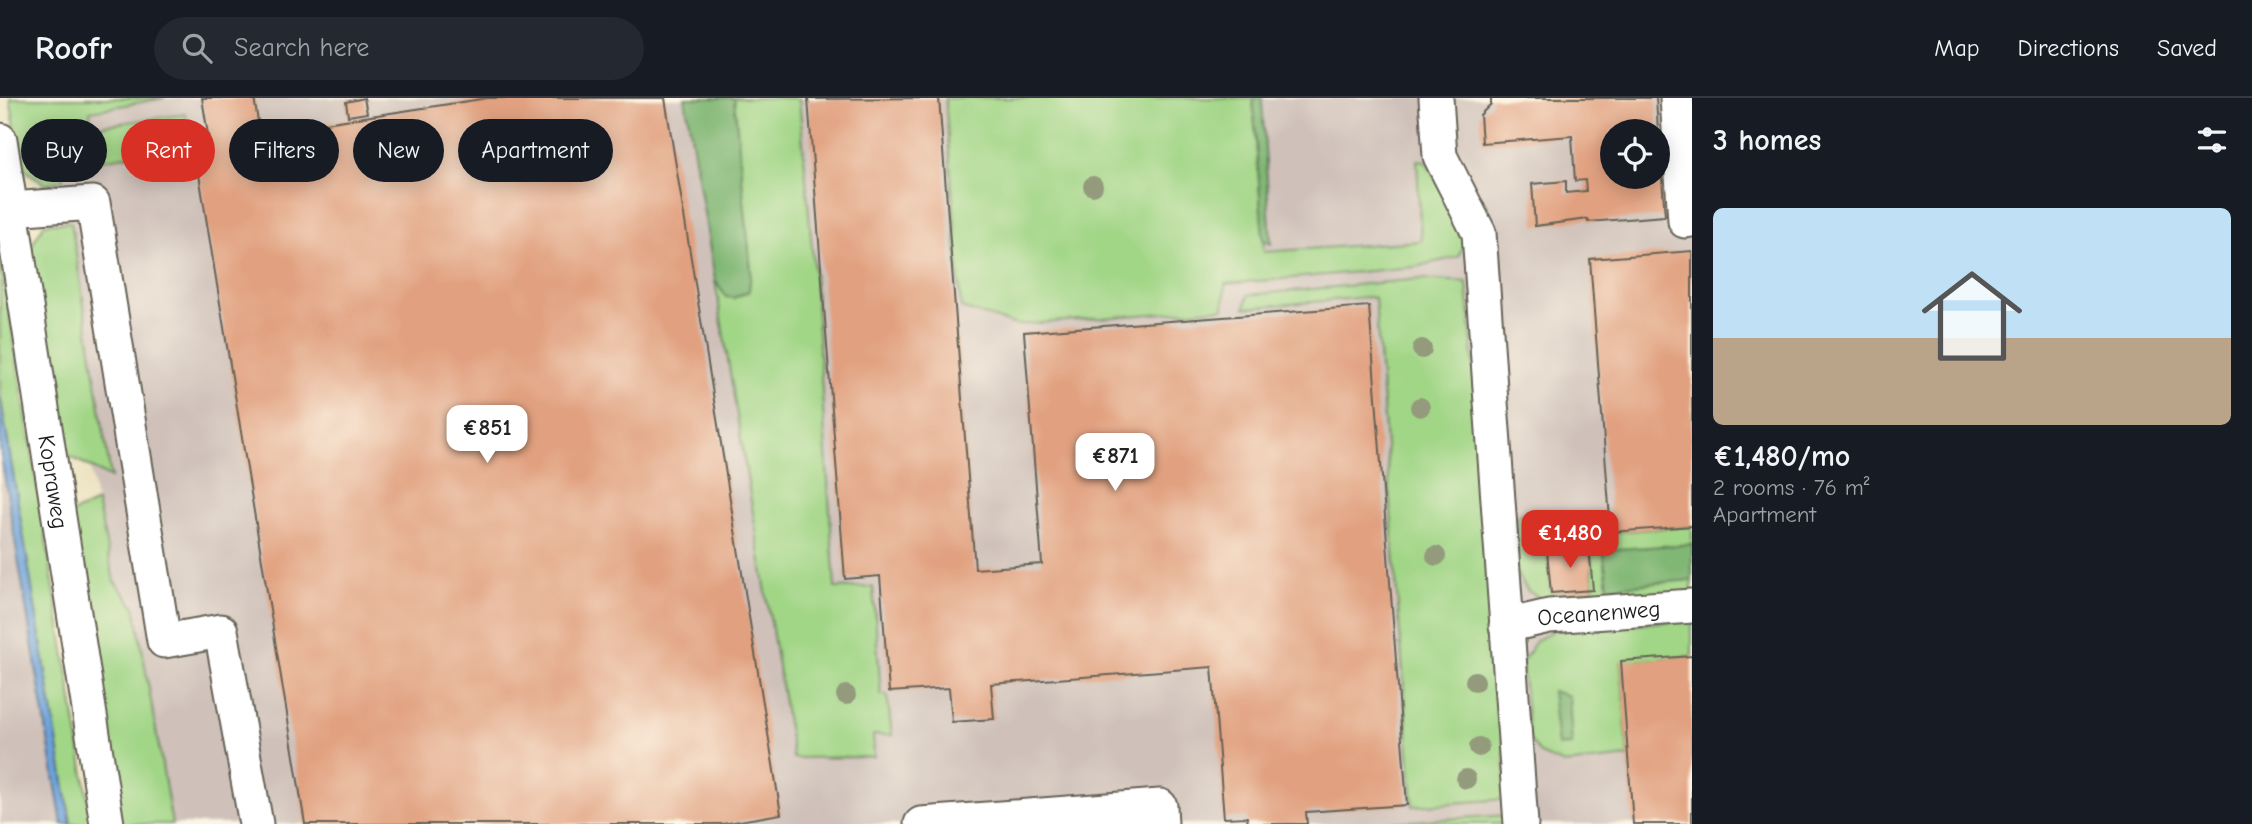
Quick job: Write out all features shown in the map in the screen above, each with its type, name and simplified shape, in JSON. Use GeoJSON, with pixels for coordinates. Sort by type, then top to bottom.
{"type":"FeatureCollection","features":[{"type":"Feature","properties":{"kind":"street"},"geometry":{"type":"LineString","coordinates":[[1436,98],[1440,156],[1479,233],[1521,824]]}},
{"type":"Feature","properties":{"kind":"street"},"geometry":{"type":"LineString","coordinates":[[1677,98],[1685,221],[1692,220]]}},
{"type":"Feature","properties":{"kind":"street","name":"Kopraweg"},"geometry":{"type":"LineString","coordinates":[[0,140],[107,824]]}},
{"type":"Feature","properties":{"kind":"street"},"geometry":{"type":"LineString","coordinates":[[11,209],[93,203],[164,641],[221,631],[256,824]]}},
{"type":"Feature","properties":{"kind":"street","name":"Oceanenweg"},"geometry":{"type":"LineString","coordinates":[[1506,626],[1549,616],[1692,606]]}},
{"type":"Feature","properties":{"kind":"street"},"geometry":{"type":"LineString","coordinates":[[921,824],[1160,806],[1161,824]]}},
{"type":"Feature","properties":{"kind":"shaded area"},"geometry":{"type":"Polygon","coordinates":[[[25,98],[1692,98],[1692,824],[153,824],[40,182],[107,182],[107,119],[29,119],[25,98]]]}},
{"type":"Feature","properties":{"kind":"shaded area"},"geometry":{"type":"Polygon","coordinates":[[[0,428],[62,824],[0,824],[0,428]]]}},
{"type":"Feature","properties":{"kind":"green space"},"geometry":{"type":"Polygon","coordinates":[[[10,98],[165,98],[90,111],[90,119],[21,119],[21,162],[10,98]]]}},
{"type":"Feature","properties":{"kind":"green space"},"geometry":{"type":"Polygon","coordinates":[[[685,98],[734,98],[751,271],[749,291],[734,298],[726,297],[715,280],[685,98]]]}},
{"type":"Feature","properties":{"kind":"green space"},"geometry":{"type":"Polygon","coordinates":[[[734,98],[799,98],[814,272],[835,588],[873,587],[881,695],[887,695],[892,735],[873,735],[874,757],[793,758],[715,281],[726,297],[751,271],[734,98]]]}},
{"type":"Feature","properties":{"kind":"green space"},"geometry":{"type":"Polygon","coordinates":[[[945,98],[1253,98],[1264,252],[1421,241],[1417,160],[1426,161],[1467,238],[1458,257],[1414,267],[1225,284],[1224,308],[1017,325],[961,308],[945,98]]]}},
{"type":"Feature","properties":{"kind":"green space"},"geometry":{"type":"Polygon","coordinates":[[[1253,98],[1262,98],[1271,244],[1263,240],[1253,98]]]}},
{"type":"Feature","properties":{"kind":"green space"},"geometry":{"type":"Polygon","coordinates":[[[185,114],[186,119],[149,119],[185,114]]]}},
{"type":"Feature","properties":{"kind":"green space"},"geometry":{"type":"Polygon","coordinates":[[[121,123],[121,157],[107,159],[107,125],[121,123]]]}},
{"type":"Feature","properties":{"kind":"green space"},"geometry":{"type":"Polygon","coordinates":[[[71,222],[111,478],[62,452],[28,252],[44,224],[71,222]]]}},
{"type":"Feature","properties":{"kind":"green space"},"geometry":{"type":"Polygon","coordinates":[[[0,255],[92,824],[71,824],[0,394],[0,255]]]}},
{"type":"Feature","properties":{"kind":"green space"},"geometry":{"type":"Polygon","coordinates":[[[1420,279],[1467,282],[1508,799],[1413,806],[1375,298],[1245,308],[1248,295],[1420,279]]]}},
{"type":"Feature","properties":{"kind":"green space"},"geometry":{"type":"Polygon","coordinates":[[[97,502],[114,581],[135,607],[172,824],[121,824],[70,514],[97,502]]]}},
{"type":"Feature","properties":{"kind":"green space"},"geometry":{"type":"Polygon","coordinates":[[[1528,511],[1540,512],[1549,522],[1551,541],[1547,551],[1551,593],[1593,589],[1590,534],[1692,526],[1692,596],[1553,606],[1528,591],[1515,572],[1512,528],[1517,516],[1528,511]]]}},
{"type":"Feature","properties":{"kind":"green space"},"geometry":{"type":"Polygon","coordinates":[[[1692,544],[1692,580],[1608,587],[1603,550],[1692,544]]]}},
{"type":"Feature","properties":{"kind":"green space"},"geometry":{"type":"Polygon","coordinates":[[[1692,620],[1692,656],[1621,662],[1628,757],[1564,764],[1540,754],[1529,739],[1522,663],[1536,641],[1556,629],[1692,620]]]}},
{"type":"Feature","properties":{"kind":"green space"},"geometry":{"type":"Polygon","coordinates":[[[1552,691],[1569,696],[1572,745],[1558,746],[1552,691]]]}},
{"type":"Feature","properties":{"kind":"green space"},"geometry":{"type":"Polygon","coordinates":[[[1510,815],[1510,824],[1360,824],[1510,815]]]}},
{"type":"Feature","properties":{"kind":"water"},"geometry":{"type":"Polygon","coordinates":[[[0,394],[71,824],[62,824],[0,450],[0,394]]]}},
{"type":"Feature","properties":{"kind":"building"},"geometry":{"type":"Polygon","coordinates":[[[202,98],[254,98],[258,119],[229,119],[229,182],[339,182],[339,121],[488,98],[665,98],[781,814],[722,824],[305,824],[200,182],[215,182],[215,119],[205,119],[202,98]]]}},
{"type":"Feature","properties":{"kind":"building"},"geometry":{"type":"Polygon","coordinates":[[[364,98],[367,113],[348,116],[346,102],[364,98]]]}},
{"type":"Feature","properties":{"kind":"building"},"geometry":{"type":"Polygon","coordinates":[[[939,98],[975,569],[1042,564],[1024,332],[1369,306],[1407,805],[1306,812],[1307,824],[1248,824],[1247,817],[1224,818],[1212,667],[991,684],[994,719],[952,722],[949,688],[889,692],[880,576],[845,579],[808,99],[939,98]]]}},
{"type":"Feature","properties":{"kind":"building"},"geometry":{"type":"Polygon","coordinates":[[[1491,98],[1656,98],[1657,119],[1600,119],[1600,189],[1663,189],[1665,216],[1588,222],[1588,219],[1535,226],[1532,184],[1566,181],[1566,193],[1586,191],[1585,180],[1575,181],[1572,136],[1482,143],[1480,115],[1491,104],[1491,98]]]}},
{"type":"Feature","properties":{"kind":"building"},"geometry":{"type":"Polygon","coordinates":[[[1692,251],[1692,526],[1611,532],[1590,259],[1692,251]]]}},
{"type":"Feature","properties":{"kind":"building"},"geometry":{"type":"Polygon","coordinates":[[[1589,547],[1593,590],[1551,593],[1547,551],[1589,547]]]}},
{"type":"Feature","properties":{"kind":"building"},"geometry":{"type":"Polygon","coordinates":[[[1692,656],[1692,824],[1633,824],[1621,661],[1692,656]]]}}]}
